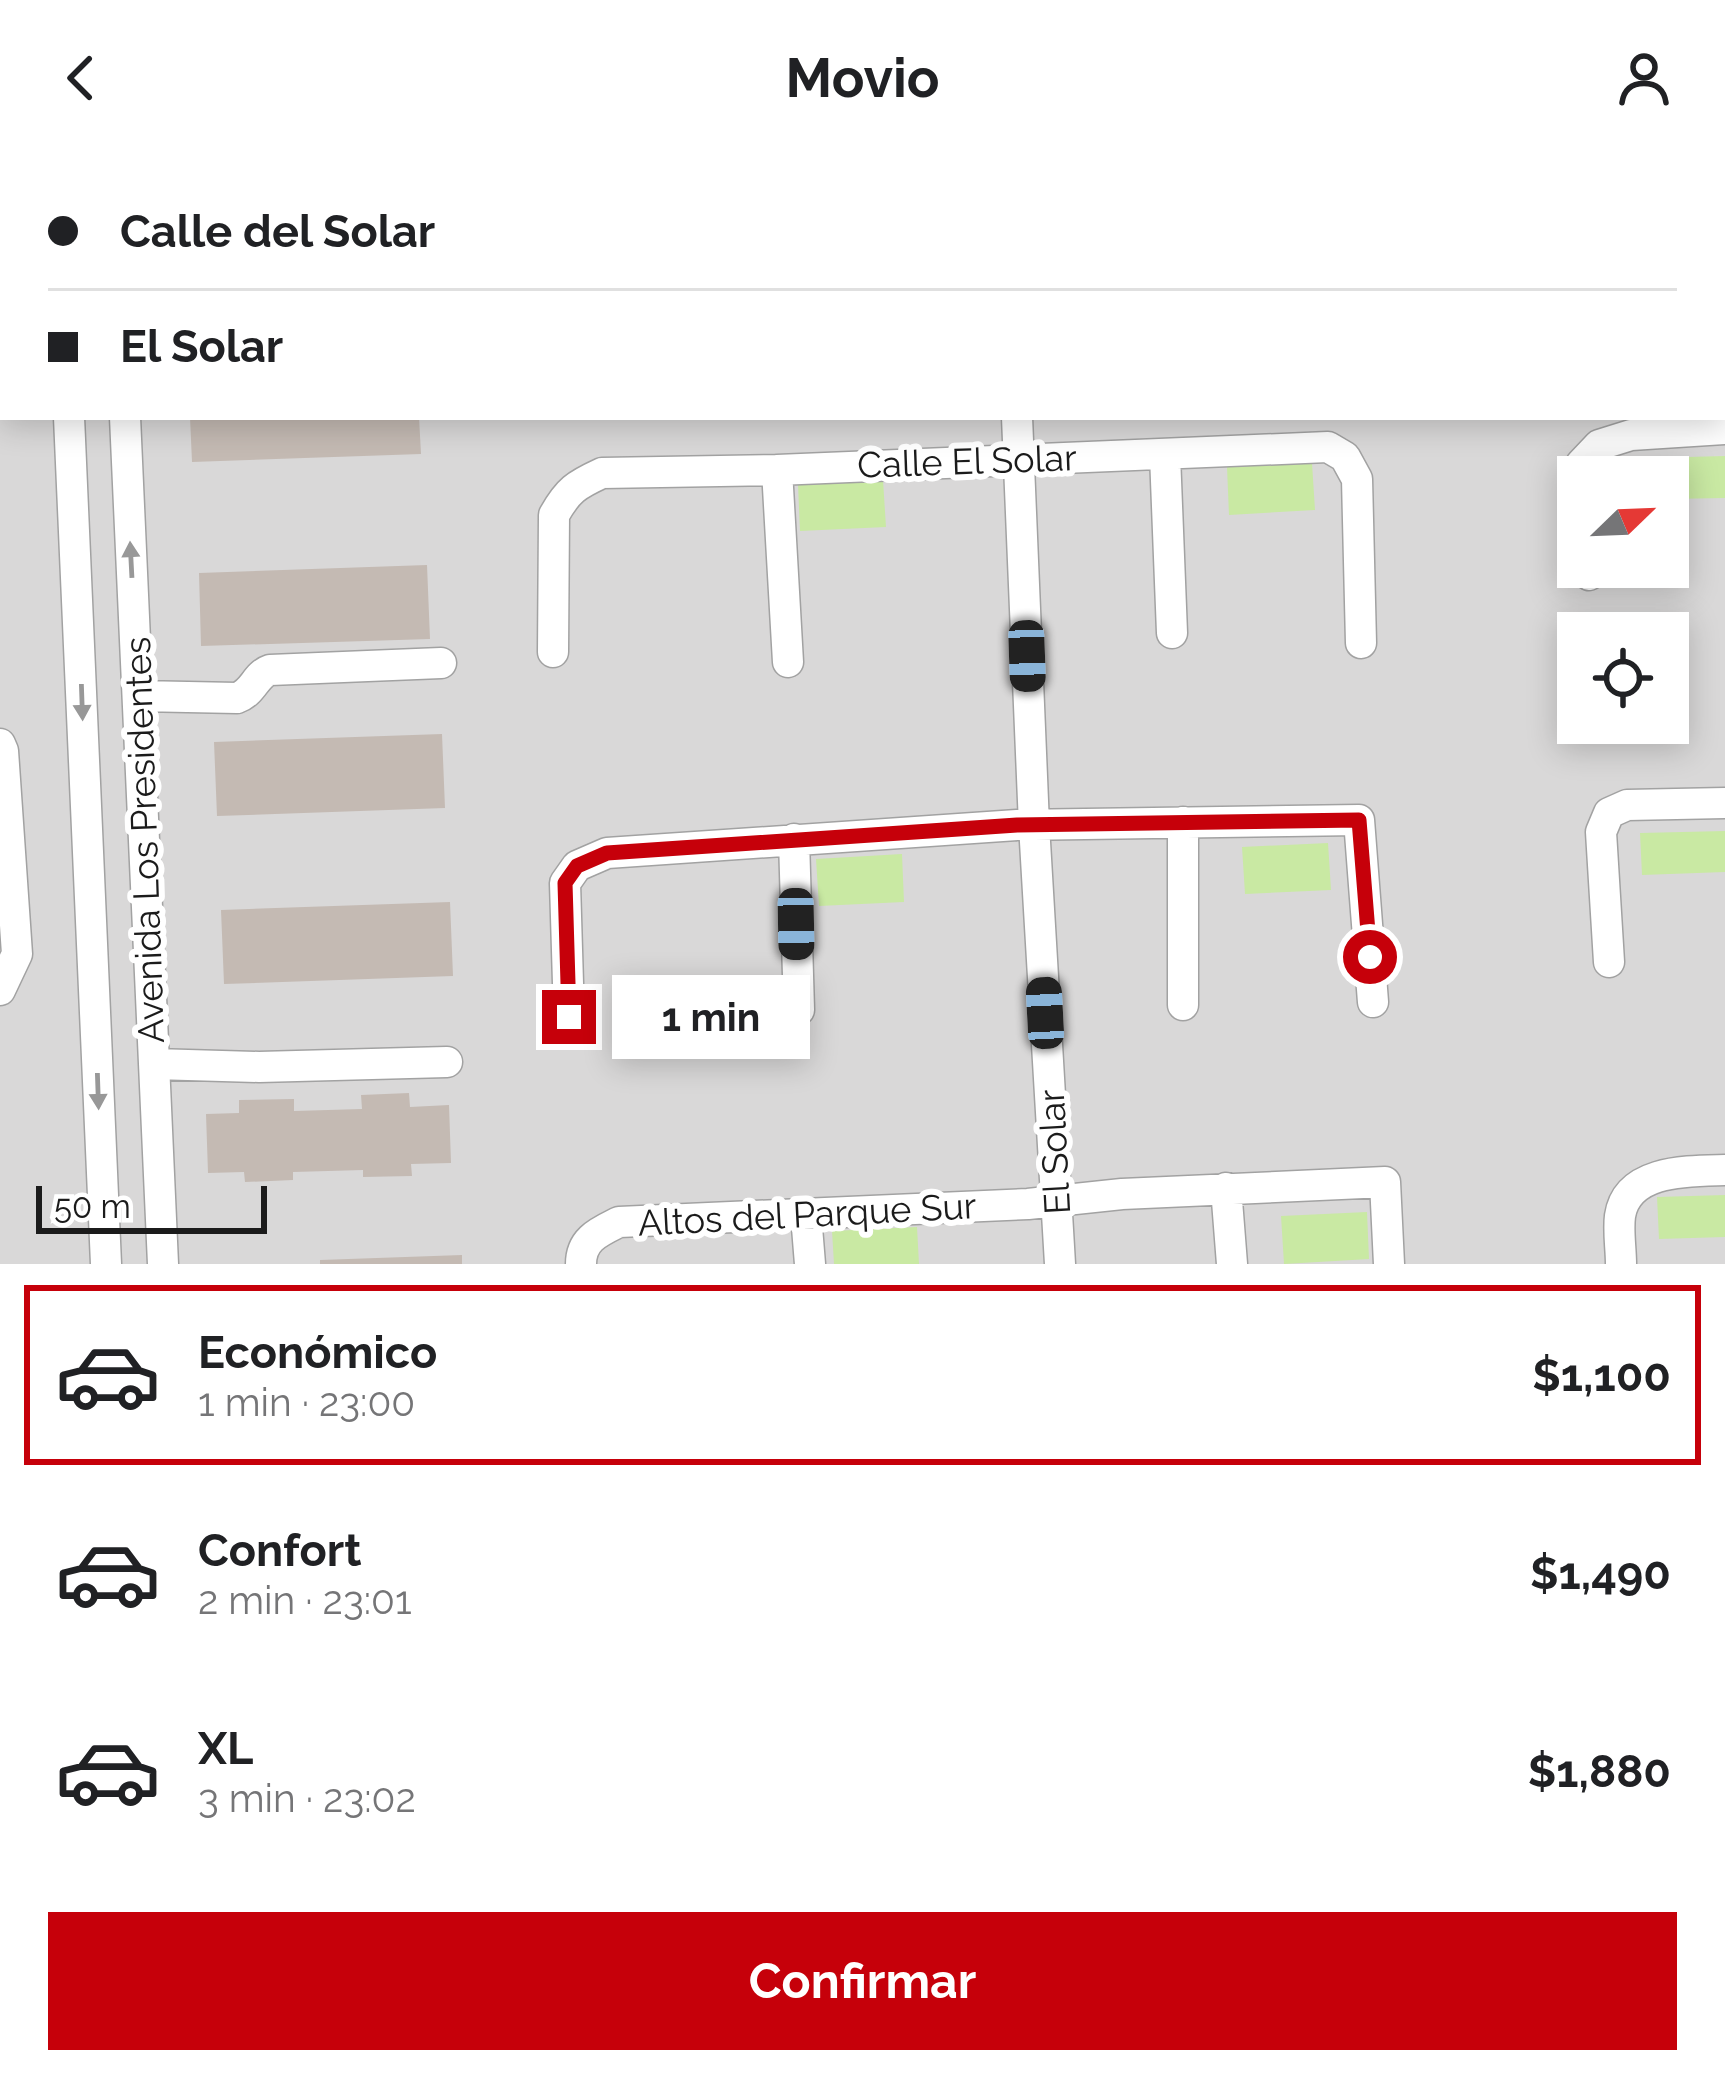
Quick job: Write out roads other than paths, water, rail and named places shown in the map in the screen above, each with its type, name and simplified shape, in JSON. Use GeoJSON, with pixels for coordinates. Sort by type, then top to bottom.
{"type":"FeatureCollection","features":[{"type":"Feature","properties":{"kind":"street","name":"Avenida Los Presidentes"},"geometry":{"type":"LineString","coordinates":[[69,420],[106,1264]]}},
{"type":"Feature","properties":{"kind":"street","name":"Avenida Los Presidentes"},"geometry":{"type":"LineString","coordinates":[[125,420],[163,1264]]}},
{"type":"Feature","properties":{"kind":"street","name":"El Solar"},"geometry":{"type":"LineString","coordinates":[[1017,420],[1034,825],[1060,1264]]}},
{"type":"Feature","properties":{"kind":"street"},"geometry":{"type":"LineString","coordinates":[[1589,456],[1599,445],[1631,435],[1725,429]]}},
{"type":"Feature","properties":{"kind":"street","name":"Calle El Solar"},"geometry":{"type":"LineString","coordinates":[[553,652],[554,515],[576,484],[602,473],[1328,447],[1345,457],[1357,479],[1361,643]]}},
{"type":"Feature","properties":{"kind":"street"},"geometry":{"type":"LineString","coordinates":[[1165,455],[1172,633]]}},
{"type":"Feature","properties":{"kind":"street"},"geometry":{"type":"LineString","coordinates":[[777,470],[788,662]]}},
{"type":"Feature","properties":{"kind":"street"},"geometry":{"type":"LineString","coordinates":[[138,696],[238,698],[270,670],[441,663]]}},
{"type":"Feature","properties":{"kind":"street"},"geometry":{"type":"LineString","coordinates":[[0,744],[17,954],[0,991]]}},
{"type":"Feature","properties":{"kind":"street"},"geometry":{"type":"LineString","coordinates":[[1609,962],[1601,832],[1610,813],[1628,806],[1725,803]]}},
{"type":"Feature","properties":{"kind":"street"},"geometry":{"type":"LineString","coordinates":[[569,1017],[565,883],[577,866],[607,853],[1034,825],[1183,822],[1359,820],[1373,1002]]}},
{"type":"Feature","properties":{"kind":"street"},"geometry":{"type":"LineString","coordinates":[[1183,822],[1184,1005]]}},
{"type":"Feature","properties":{"kind":"street"},"geometry":{"type":"LineString","coordinates":[[794,838],[799,1010]]}},
{"type":"Feature","properties":{"kind":"street"},"geometry":{"type":"LineString","coordinates":[[154,1064],[447,1062]]}},
{"type":"Feature","properties":{"kind":"street"},"geometry":{"type":"LineString","coordinates":[[100,1165],[123,1185],[142,1181],[158,1166]]}},
{"type":"Feature","properties":{"kind":"street"},"geometry":{"type":"LineString","coordinates":[[1621,1264],[1620,1211],[1637,1185],[1674,1172],[1725,1170]]}},
{"type":"Feature","properties":{"kind":"street"},"geometry":{"type":"LineString","coordinates":[[1056,1201],[1385,1182],[1388,1264]]}},
{"type":"Feature","properties":{"kind":"street"},"geometry":{"type":"LineString","coordinates":[[1226,1188],[1232,1264]]}},
{"type":"Feature","properties":{"kind":"street","name":"Altos del Parque Sur"},"geometry":{"type":"LineString","coordinates":[[581,1264],[586,1243],[619,1222],[1056,1201]]}},
{"type":"Feature","properties":{"kind":"street"},"geometry":{"type":"LineString","coordinates":[[806,1215],[809,1264]]}}]}
